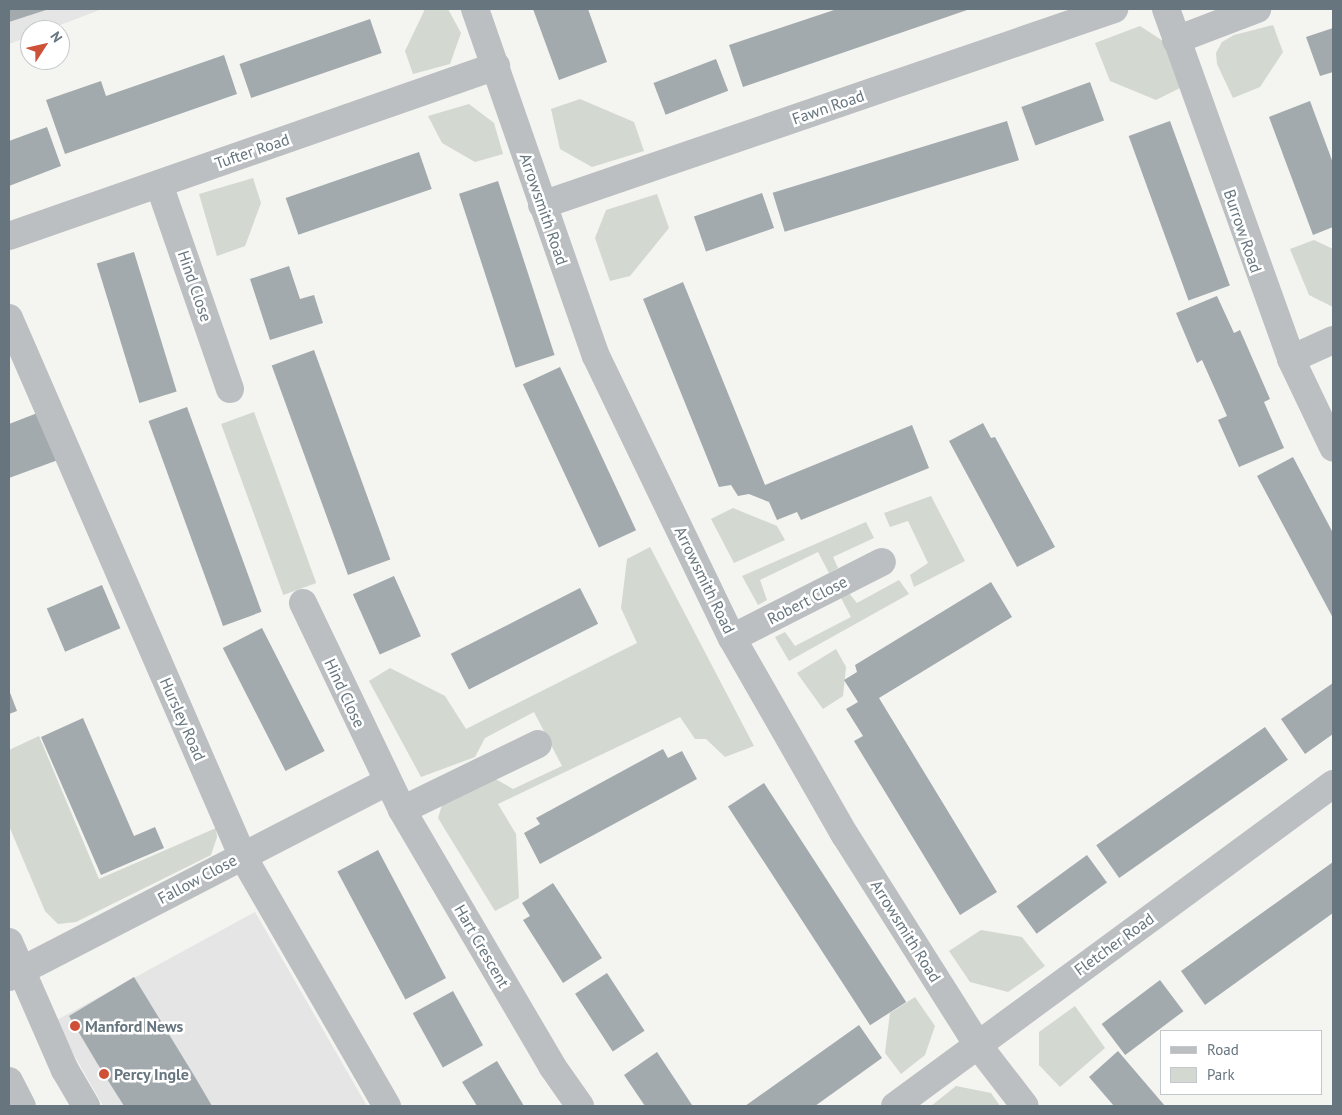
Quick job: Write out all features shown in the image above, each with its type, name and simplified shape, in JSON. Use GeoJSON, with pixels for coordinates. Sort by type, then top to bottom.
{"type":"FeatureCollection","features":[{"type":"Feature","properties":{"kind":"street","name":"Arrowsmith Road"},"geometry":{"type":"LineString","coordinates":[[475,9],[596,356],[732,638],[845,835],[977,1044],[1025,1106]]}},
{"type":"Feature","properties":{"kind":"street","name":"Fawn Road"},"geometry":{"type":"LineString","coordinates":[[542,205],[1114,9]]}},
{"type":"Feature","properties":{"kind":"street","name":"Burrow Road"},"geometry":{"type":"LineString","coordinates":[[1166,9],[1291,359],[1333,448]]}},
{"type":"Feature","properties":{"kind":"street"},"geometry":{"type":"LineString","coordinates":[[1176,40],[1257,9]]}},
{"type":"Feature","properties":{"kind":"street","name":"Tufter Road"},"geometry":{"type":"LineString","coordinates":[[9,236],[496,66]]}},
{"type":"Feature","properties":{"kind":"street","name":"Hind Close"},"geometry":{"type":"LineString","coordinates":[[159,184],[230,389]]}},
{"type":"Feature","properties":{"kind":"street","name":"Hursley Road"},"geometry":{"type":"LineString","coordinates":[[9,318],[242,855],[387,1106]]}},
{"type":"Feature","properties":{"kind":"street"},"geometry":{"type":"LineString","coordinates":[[1291,359],[1333,340]]}},
{"type":"Feature","properties":{"kind":"street","name":"Robert Close"},"geometry":{"type":"LineString","coordinates":[[732,638],[882,562]]}},
{"type":"Feature","properties":{"kind":"street","name":"Hind Close"},"geometry":{"type":"LineString","coordinates":[[302,603],[387,782]]}},
{"type":"Feature","properties":{"kind":"street"},"geometry":{"type":"LineString","coordinates":[[402,810],[538,744]]}},
{"type":"Feature","properties":{"kind":"street","name":"Fallow Close"},"geometry":{"type":"LineString","coordinates":[[15,974],[242,855],[387,782]]}},
{"type":"Feature","properties":{"kind":"street","name":"Hart Crescent"},"geometry":{"type":"LineString","coordinates":[[387,782],[552,1066],[580,1106]]}},
{"type":"Feature","properties":{"kind":"street","name":"Fletcher Road"},"geometry":{"type":"LineString","coordinates":[[895,1106],[1333,784]]}},
{"type":"Feature","properties":{"kind":"street"},"geometry":{"type":"LineString","coordinates":[[9,942],[15,974],[64,1070],[86,1106]]}},
{"type":"Feature","properties":{"kind":"street"},"geometry":{"type":"LineString","coordinates":[[9,1082],[22,1106]]}},
{"type":"Feature","properties":{"kind":"shaded area"},"geometry":{"type":"Polygon","coordinates":[[[9,9],[102,9],[70,21],[20,20],[20,40],[9,44],[9,9]]]}},
{"type":"Feature","properties":{"kind":"shaded area"},"geometry":{"type":"Polygon","coordinates":[[[255,912],[367,1106],[103,1106],[55,1021],[255,912]]]}},
{"type":"Feature","properties":{"kind":"green space"},"geometry":{"type":"Polygon","coordinates":[[[425,9],[448,9],[461,33],[450,64],[413,74],[405,51],[425,9]]]}},
{"type":"Feature","properties":{"kind":"green space"},"geometry":{"type":"Polygon","coordinates":[[[1273,25],[1283,52],[1260,87],[1233,98],[1217,64],[1216,53],[1222,42],[1234,35],[1273,25]]]}},
{"type":"Feature","properties":{"kind":"green space"},"geometry":{"type":"Polygon","coordinates":[[[1140,26],[1163,41],[1180,88],[1156,100],[1110,81],[1095,43],[1140,26]]]}},
{"type":"Feature","properties":{"kind":"green space"},"geometry":{"type":"Polygon","coordinates":[[[580,99],[634,122],[644,151],[592,167],[560,149],[551,109],[580,99]]]}},
{"type":"Feature","properties":{"kind":"green space"},"geometry":{"type":"Polygon","coordinates":[[[469,104],[494,123],[503,154],[475,162],[442,143],[428,116],[469,104]]]}},
{"type":"Feature","properties":{"kind":"green space"},"geometry":{"type":"Polygon","coordinates":[[[253,178],[261,203],[245,246],[217,256],[199,194],[253,178]]]}},
{"type":"Feature","properties":{"kind":"green space"},"geometry":{"type":"Polygon","coordinates":[[[657,194],[669,228],[630,276],[610,281],[595,238],[606,210],[657,194]]]}},
{"type":"Feature","properties":{"kind":"green space"},"geometry":{"type":"Polygon","coordinates":[[[1314,240],[1333,249],[1333,307],[1309,295],[1290,249],[1314,240]]]}},
{"type":"Feature","properties":{"kind":"green space"},"geometry":{"type":"Polygon","coordinates":[[[254,412],[316,583],[283,595],[221,424],[254,412]]]}},
{"type":"Feature","properties":{"kind":"green space"},"geometry":{"type":"Polygon","coordinates":[[[931,496],[965,561],[914,587],[910,575],[928,563],[908,521],[890,527],[884,513],[931,496]]]}},
{"type":"Feature","properties":{"kind":"green space"},"geometry":{"type":"Polygon","coordinates":[[[733,508],[777,526],[785,540],[734,563],[711,519],[733,508]]]}},
{"type":"Feature","properties":{"kind":"green space"},"geometry":{"type":"Polygon","coordinates":[[[866,522],[874,538],[833,557],[838,568],[829,573],[818,552],[760,580],[767,600],[758,605],[742,576],[866,522]]]}},
{"type":"Feature","properties":{"kind":"green space"},"geometry":{"type":"Polygon","coordinates":[[[650,547],[754,746],[725,757],[706,739],[695,739],[680,717],[498,804],[516,834],[519,898],[495,911],[438,818],[442,805],[492,777],[513,789],[562,766],[534,712],[485,738],[475,757],[421,777],[369,681],[390,668],[445,696],[466,729],[637,643],[621,608],[627,559],[650,547]]]}},
{"type":"Feature","properties":{"kind":"green space"},"geometry":{"type":"Polygon","coordinates":[[[899,580],[909,594],[789,661],[775,637],[785,632],[795,646],[851,617],[841,598],[848,592],[857,603],[899,580]]]}},
{"type":"Feature","properties":{"kind":"green space"},"geometry":{"type":"Polygon","coordinates":[[[836,649],[846,667],[843,696],[823,709],[797,673],[836,649]]]}},
{"type":"Feature","properties":{"kind":"green space"},"geometry":{"type":"Polygon","coordinates":[[[39,736],[99,879],[216,828],[217,837],[211,855],[76,922],[58,924],[45,911],[9,826],[9,750],[39,736]]]}},
{"type":"Feature","properties":{"kind":"green space"},"geometry":{"type":"Polygon","coordinates":[[[981,930],[1022,937],[1045,966],[1008,992],[970,982],[949,951],[981,930]]]}},
{"type":"Feature","properties":{"kind":"green space"},"geometry":{"type":"Polygon","coordinates":[[[915,997],[935,1026],[925,1055],[901,1074],[885,1053],[890,1013],[915,997]]]}},
{"type":"Feature","properties":{"kind":"green space"},"geometry":{"type":"Polygon","coordinates":[[[1075,1006],[1105,1048],[1060,1087],[1039,1065],[1039,1032],[1075,1006]]]}},
{"type":"Feature","properties":{"kind":"green space"},"geometry":{"type":"Polygon","coordinates":[[[956,1086],[991,1093],[1000,1106],[931,1106],[956,1086]]]}},
{"type":"Feature","properties":{"kind":"building"},"geometry":{"type":"Polygon","coordinates":[[[9,9],[49,9],[9,22],[9,9]]]}},
{"type":"Feature","properties":{"kind":"building"},"geometry":{"type":"Polygon","coordinates":[[[533,9],[588,9],[607,62],[559,80],[533,9]]]}},
{"type":"Feature","properties":{"kind":"building"},"geometry":{"type":"Polygon","coordinates":[[[837,9],[970,9],[743,87],[729,45],[837,9]]]}},
{"type":"Feature","properties":{"kind":"building"},"geometry":{"type":"Polygon","coordinates":[[[370,19],[382,53],[251,98],[240,64],[370,19]]]}},
{"type":"Feature","properties":{"kind":"building"},"geometry":{"type":"Polygon","coordinates":[[[1333,28],[1333,72],[1320,76],[1306,37],[1333,28]]]}},
{"type":"Feature","properties":{"kind":"building"},"geometry":{"type":"Polygon","coordinates":[[[224,55],[237,94],[65,154],[46,100],[101,81],[106,96],[224,55]]]}},
{"type":"Feature","properties":{"kind":"building"},"geometry":{"type":"Polygon","coordinates":[[[716,59],[728,91],[666,115],[653,83],[716,59]]]}},
{"type":"Feature","properties":{"kind":"building"},"geometry":{"type":"Polygon","coordinates":[[[1090,82],[1104,121],[1035,145],[1021,107],[1090,82]]]}},
{"type":"Feature","properties":{"kind":"building"},"geometry":{"type":"Polygon","coordinates":[[[1310,101],[1333,163],[1333,227],[1313,235],[1269,117],[1310,101]]]}},
{"type":"Feature","properties":{"kind":"building"},"geometry":{"type":"Polygon","coordinates":[[[1007,121],[1019,160],[785,232],[773,193],[1007,121]]]}},
{"type":"Feature","properties":{"kind":"building"},"geometry":{"type":"Polygon","coordinates":[[[1170,121],[1230,285],[1189,300],[1129,136],[1170,121]]]}},
{"type":"Feature","properties":{"kind":"building"},"geometry":{"type":"Polygon","coordinates":[[[47,127],[61,166],[9,186],[9,141],[47,127]]]}},
{"type":"Feature","properties":{"kind":"building"},"geometry":{"type":"Polygon","coordinates":[[[419,152],[432,189],[298,235],[286,198],[419,152]]]}},
{"type":"Feature","properties":{"kind":"building"},"geometry":{"type":"Polygon","coordinates":[[[498,181],[555,355],[516,368],[459,194],[498,181]]]}},
{"type":"Feature","properties":{"kind":"building"},"geometry":{"type":"Polygon","coordinates":[[[762,193],[774,228],[706,251],[694,216],[762,193]]]}},
{"type":"Feature","properties":{"kind":"building"},"geometry":{"type":"Polygon","coordinates":[[[134,252],[177,392],[139,403],[97,263],[134,252]]]}},
{"type":"Feature","properties":{"kind":"building"},"geometry":{"type":"Polygon","coordinates":[[[289,266],[300,299],[314,295],[323,323],[270,340],[250,279],[289,266]]]}},
{"type":"Feature","properties":{"kind":"building"},"geometry":{"type":"Polygon","coordinates":[[[683,282],[765,485],[912,425],[929,468],[801,520],[797,512],[777,520],[769,502],[749,494],[738,496],[731,485],[719,487],[643,299],[683,282]]]}},
{"type":"Feature","properties":{"kind":"building"},"geometry":{"type":"Polygon","coordinates":[[[1217,296],[1234,333],[1240,330],[1270,399],[1264,402],[1284,448],[1239,467],[1218,420],[1227,416],[1202,360],[1197,363],[1176,313],[1217,296]]]}},
{"type":"Feature","properties":{"kind":"building"},"geometry":{"type":"Polygon","coordinates":[[[314,350],[390,560],[348,575],[272,365],[314,350]]]}},
{"type":"Feature","properties":{"kind":"building"},"geometry":{"type":"Polygon","coordinates":[[[560,367],[636,530],[599,547],[523,384],[560,367]]]}},
{"type":"Feature","properties":{"kind":"building"},"geometry":{"type":"Polygon","coordinates":[[[187,407],[262,612],[223,626],[148,421],[187,407]]]}},
{"type":"Feature","properties":{"kind":"building"},"geometry":{"type":"Polygon","coordinates":[[[40,412],[58,460],[9,478],[9,424],[40,412]]]}},
{"type":"Feature","properties":{"kind":"building"},"geometry":{"type":"Polygon","coordinates":[[[983,423],[991,438],[995,437],[1055,547],[1017,567],[949,441],[983,423]]]}},
{"type":"Feature","properties":{"kind":"building"},"geometry":{"type":"Polygon","coordinates":[[[1293,457],[1333,533],[1333,618],[1257,476],[1293,457]]]}},
{"type":"Feature","properties":{"kind":"building"},"geometry":{"type":"Polygon","coordinates":[[[394,576],[421,636],[380,655],[353,594],[394,576]]]}},
{"type":"Feature","properties":{"kind":"building"},"geometry":{"type":"Polygon","coordinates":[[[991,582],[1012,617],[879,698],[997,892],[960,915],[854,741],[863,736],[846,709],[858,702],[844,680],[857,672],[855,665],[991,582]]]}},
{"type":"Feature","properties":{"kind":"building"},"geometry":{"type":"Polygon","coordinates":[[[102,585],[120,628],[65,652],[47,608],[102,585]]]}},
{"type":"Feature","properties":{"kind":"building"},"geometry":{"type":"Polygon","coordinates":[[[580,588],[598,624],[469,689],[451,654],[580,588]]]}},
{"type":"Feature","properties":{"kind":"building"},"geometry":{"type":"Polygon","coordinates":[[[262,628],[325,751],[285,771],[223,648],[262,628]]]}},
{"type":"Feature","properties":{"kind":"building"},"geometry":{"type":"Polygon","coordinates":[[[1333,683],[1333,734],[1305,754],[1281,719],[1333,683]]]}},
{"type":"Feature","properties":{"kind":"building"},"geometry":{"type":"Polygon","coordinates":[[[9,690],[17,711],[9,714],[9,690]]]}},
{"type":"Feature","properties":{"kind":"building"},"geometry":{"type":"Polygon","coordinates":[[[83,718],[134,836],[155,827],[164,848],[101,875],[41,737],[83,718]]]}},
{"type":"Feature","properties":{"kind":"building"},"geometry":{"type":"Polygon","coordinates":[[[1265,727],[1288,760],[1119,878],[1096,845],[1265,727]]]}},
{"type":"Feature","properties":{"kind":"building"},"geometry":{"type":"Polygon","coordinates":[[[663,749],[668,758],[682,751],[697,779],[540,864],[524,833],[540,824],[536,818],[663,749]]]}},
{"type":"Feature","properties":{"kind":"building"},"geometry":{"type":"Polygon","coordinates":[[[764,783],[906,1002],[870,1025],[728,806],[764,783]]]}},
{"type":"Feature","properties":{"kind":"building"},"geometry":{"type":"Polygon","coordinates":[[[378,850],[446,978],[405,1000],[337,872],[378,850]]]}},
{"type":"Feature","properties":{"kind":"building"},"geometry":{"type":"Polygon","coordinates":[[[1087,855],[1107,883],[1037,934],[1017,906],[1087,855]]]}},
{"type":"Feature","properties":{"kind":"building"},"geometry":{"type":"Polygon","coordinates":[[[1333,862],[1333,913],[1205,1005],[1181,971],[1333,862]]]}},
{"type":"Feature","properties":{"kind":"building"},"geometry":{"type":"Polygon","coordinates":[[[553,883],[602,958],[563,983],[523,920],[530,916],[522,903],[553,883]]]}},
{"type":"Feature","properties":{"kind":"building"},"geometry":{"type":"Polygon","coordinates":[[[607,973],[645,1031],[613,1052],[575,994],[607,973]]]}},
{"type":"Feature","properties":{"kind":"building"},"geometry":{"type":"Polygon","coordinates":[[[134,977],[212,1106],[124,1106],[97,1063],[69,1016],[134,977]]]}},
{"type":"Feature","properties":{"kind":"building"},"geometry":{"type":"Polygon","coordinates":[[[1160,980],[1183,1011],[1125,1055],[1102,1024],[1160,980]]]}},
{"type":"Feature","properties":{"kind":"building"},"geometry":{"type":"Polygon","coordinates":[[[453,991],[483,1045],[443,1068],[413,1013],[453,991]]]}},
{"type":"Feature","properties":{"kind":"building"},"geometry":{"type":"Polygon","coordinates":[[[859,1025],[882,1058],[815,1106],[745,1106],[859,1025]]]}},
{"type":"Feature","properties":{"kind":"building"},"geometry":{"type":"Polygon","coordinates":[[[1118,1051],[1165,1106],[1114,1106],[1089,1077],[1118,1051]]]}},
{"type":"Feature","properties":{"kind":"building"},"geometry":{"type":"Polygon","coordinates":[[[657,1052],[692,1105],[645,1106],[624,1075],[657,1052]]]}},
{"type":"Feature","properties":{"kind":"building"},"geometry":{"type":"Polygon","coordinates":[[[497,1061],[524,1106],[477,1106],[462,1082],[497,1061]]]}},
{"type":"Feature","properties":{"kind":"place","name":"Manford News"},"geometry":{"type":"Point","coordinates":[75,1026]}},
{"type":"Feature","properties":{"kind":"place","name":"Percy Ingle"},"geometry":{"type":"Point","coordinates":[104,1074]}}]}
